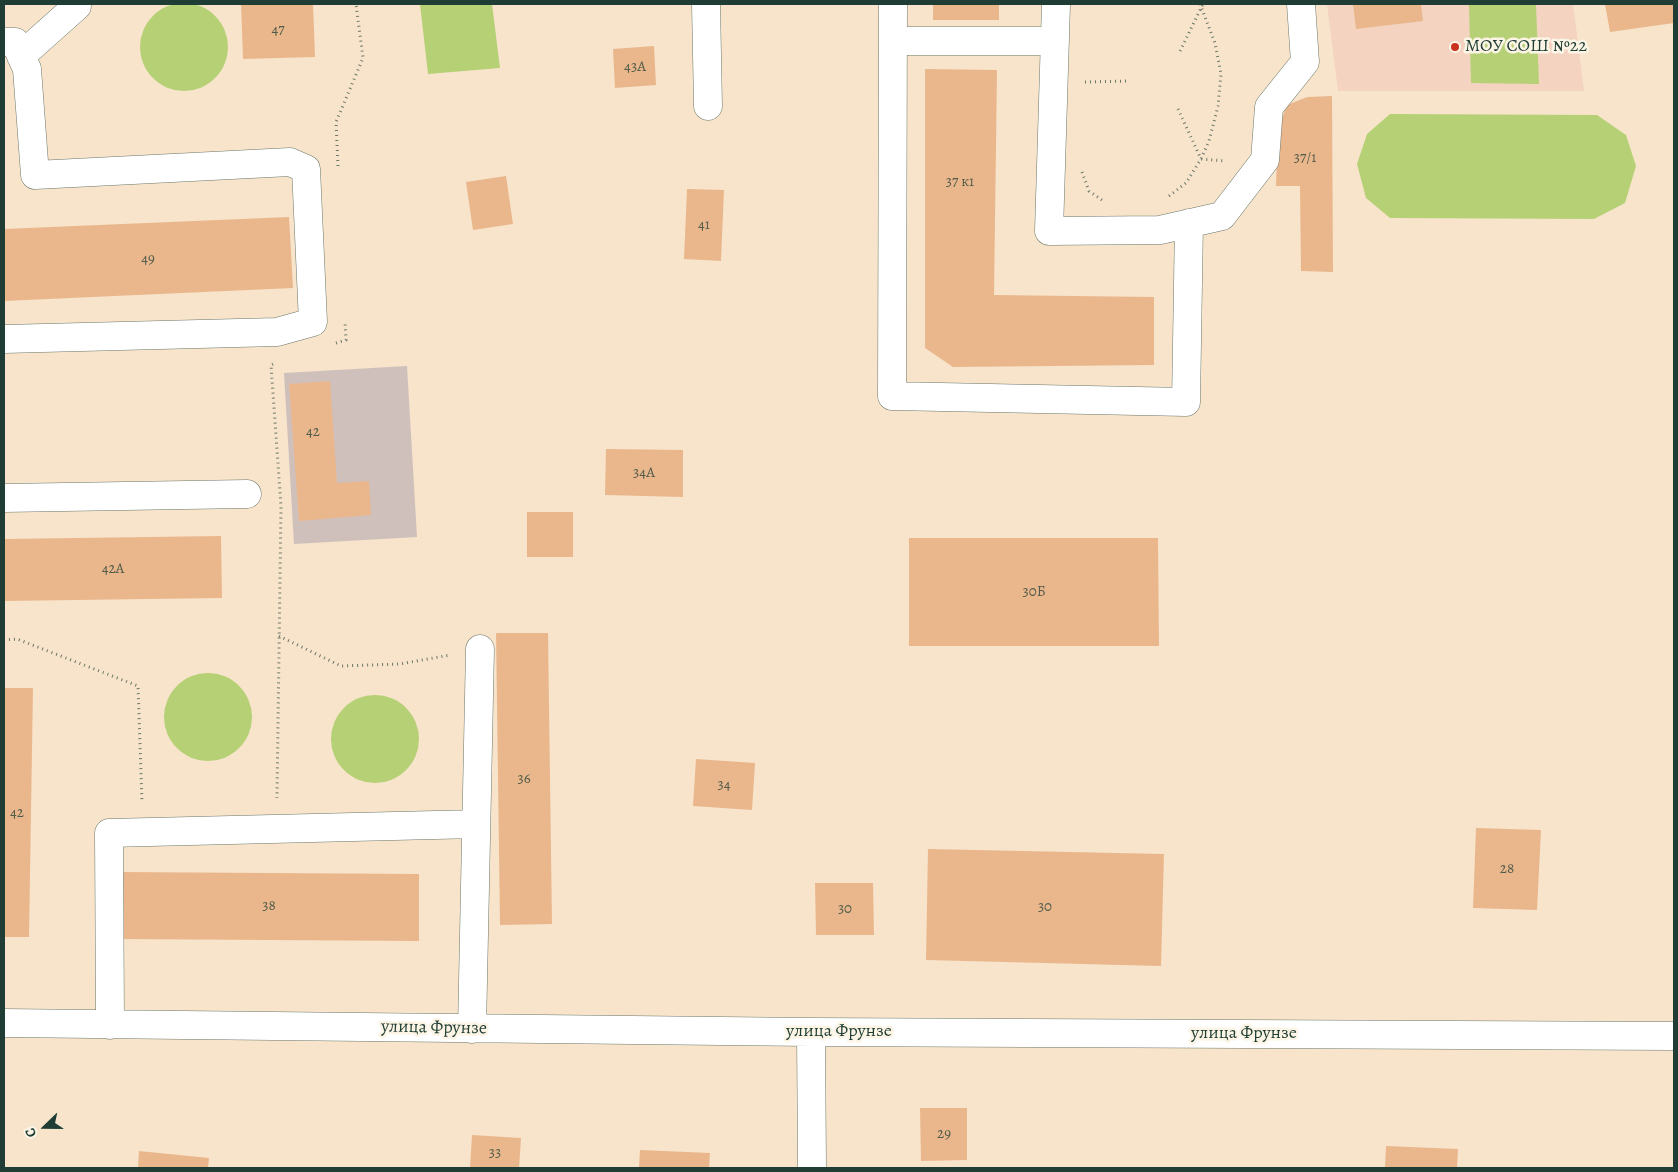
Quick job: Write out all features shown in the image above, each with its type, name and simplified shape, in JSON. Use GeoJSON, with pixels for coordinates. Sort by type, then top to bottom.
{"type":"FeatureCollection","features":[{"type":"Feature","properties":{"kind":"street"},"geometry":{"type":"LineString","coordinates":[[4,338],[277,332],[314,322],[306,169],[290,162],[35,174],[27,69],[12,49],[77,6],[77,4]]}},
{"type":"Feature","properties":{"kind":"street"},"geometry":{"type":"LineString","coordinates":[[706,4],[708,106]]}},
{"type":"Feature","properties":{"kind":"street"},"geometry":{"type":"LineString","coordinates":[[893,4],[892,396],[1186,402],[1189,223]]}},
{"type":"Feature","properties":{"kind":"street"},"geometry":{"type":"LineString","coordinates":[[1056,4],[1049,231],[1160,230],[1222,216],[1265,160],[1269,107],[1304,62],[1301,4]]}},
{"type":"Feature","properties":{"kind":"street"},"geometry":{"type":"LineString","coordinates":[[893,41],[1055,41]]}},
{"type":"Feature","properties":{"kind":"street"},"geometry":{"type":"LineString","coordinates":[[4,498],[247,494]]}},
{"type":"Feature","properties":{"kind":"street"},"geometry":{"type":"LineString","coordinates":[[472,1028],[480,649]]}},
{"type":"Feature","properties":{"kind":"street"},"geometry":{"type":"LineString","coordinates":[[110,1025],[109,833],[476,824]]}},
{"type":"Feature","properties":{"kind":"street","name":"улица Фрунзе"},"geometry":{"type":"LineString","coordinates":[[4,1023],[811,1032],[1674,1036]]}},
{"type":"Feature","properties":{"kind":"street"},"geometry":{"type":"LineString","coordinates":[[811,1032],[812,1168]]}},
{"type":"Feature","properties":{"kind":"path"},"geometry":{"type":"LineString","coordinates":[[1180,52],[1202,5]]}},
{"type":"Feature","properties":{"kind":"path"},"geometry":{"type":"LineString","coordinates":[[1168,197],[1186,183],[1201,159],[1209,141],[1218,106],[1221,74],[1215,43],[1202,5]]}},
{"type":"Feature","properties":{"kind":"path"},"geometry":{"type":"LineString","coordinates":[[1085,72],[1085,91]]}},
{"type":"Feature","properties":{"kind":"path"},"geometry":{"type":"LineString","coordinates":[[1085,82],[1127,81]]}},
{"type":"Feature","properties":{"kind":"path"},"geometry":{"type":"LineString","coordinates":[[1178,109],[1201,159]]}},
{"type":"Feature","properties":{"kind":"path"},"geometry":{"type":"LineString","coordinates":[[1201,159],[1227,161]]}},
{"type":"Feature","properties":{"kind":"path"},"geometry":{"type":"LineString","coordinates":[[1083,164],[1082,173],[1089,191],[1107,204]]}},
{"type":"Feature","properties":{"kind":"path"},"geometry":{"type":"LineString","coordinates":[[276,829],[281,506]]}},
{"type":"Feature","properties":{"kind":"path"},"geometry":{"type":"LineString","coordinates":[[279,636],[341,666],[400,664],[480,649]]}},
{"type":"Feature","properties":{"kind":"path"},"geometry":{"type":"LineString","coordinates":[[4,640],[17,639],[138,686],[143,832]]}},
{"type":"Feature","properties":{"kind":"shaded area","name":"МОУ СОШ №22"},"geometry":{"type":"Polygon","coordinates":[[[1327,4],[1573,4],[1584,91],[1338,91],[1327,4]]]}},
{"type":"Feature","properties":{"kind":"shaded area"},"geometry":{"type":"Polygon","coordinates":[[[407,366],[417,537],[294,544],[284,373],[407,366]]]}},
{"type":"Feature","properties":{"kind":"green space"},"geometry":{"type":"Polygon","coordinates":[[[184,3],[201,6],[209,10],[221,22],[225,30],[228,47],[225,64],[221,72],[209,84],[201,88],[184,91],[167,88],[159,84],[147,72],[143,64],[140,47],[143,30],[147,22],[159,10],[167,6],[184,3]]]}},
{"type":"Feature","properties":{"kind":"green space"},"geometry":{"type":"Polygon","coordinates":[[[420,4],[492,4],[500,68],[428,74],[420,4]]]}},
{"type":"Feature","properties":{"kind":"green space"},"geometry":{"type":"Polygon","coordinates":[[[1469,4],[1536,4],[1539,84],[1471,83],[1469,4]]]}},
{"type":"Feature","properties":{"kind":"green space"},"geometry":{"type":"Polygon","coordinates":[[[1390,114],[1597,115],[1626,135],[1636,166],[1625,203],[1594,219],[1390,218],[1366,198],[1357,164],[1367,134],[1390,114]]]}},
{"type":"Feature","properties":{"kind":"green space"},"geometry":{"type":"Polygon","coordinates":[[[208,673],[225,676],[233,680],[245,692],[249,700],[252,717],[249,734],[245,742],[233,754],[225,758],[208,761],[191,758],[183,754],[171,742],[167,734],[164,717],[167,700],[171,692],[183,680],[191,676],[208,673]]]}},
{"type":"Feature","properties":{"kind":"green space"},"geometry":{"type":"Polygon","coordinates":[[[375,695],[392,698],[400,702],[412,714],[416,722],[419,739],[416,756],[412,764],[400,776],[392,780],[375,783],[358,780],[350,776],[338,764],[334,756],[331,739],[334,722],[338,714],[350,702],[358,698],[375,695]]]}},
{"type":"Feature","properties":{"kind":"building"},"geometry":{"type":"Polygon","coordinates":[[[241,4],[313,4],[315,57],[243,59],[241,4]]]}},
{"type":"Feature","properties":{"kind":"building"},"geometry":{"type":"Polygon","coordinates":[[[933,4],[999,4],[999,20],[933,20],[933,4]]]}},
{"type":"Feature","properties":{"kind":"building"},"geometry":{"type":"Polygon","coordinates":[[[1353,4],[1421,4],[1423,21],[1356,29],[1353,4]]]}},
{"type":"Feature","properties":{"kind":"building"},"geometry":{"type":"Polygon","coordinates":[[[1605,4],[1674,4],[1674,23],[1610,32],[1605,4]]]}},
{"type":"Feature","properties":{"kind":"building"},"geometry":{"type":"Polygon","coordinates":[[[654,46],[656,85],[615,88],[613,49],[654,46]]]}},
{"type":"Feature","properties":{"kind":"building"},"geometry":{"type":"Polygon","coordinates":[[[925,69],[997,70],[994,295],[1154,297],[1154,365],[953,367],[925,348],[925,69]]]}},
{"type":"Feature","properties":{"kind":"building"},"geometry":{"type":"Polygon","coordinates":[[[1332,96],[1333,272],[1301,271],[1300,186],[1276,186],[1278,129],[1287,105],[1307,97],[1332,96]]]}},
{"type":"Feature","properties":{"kind":"building"},"geometry":{"type":"Polygon","coordinates":[[[506,176],[513,224],[473,230],[466,182],[506,176]]]}},
{"type":"Feature","properties":{"kind":"building"},"geometry":{"type":"Polygon","coordinates":[[[687,189],[724,190],[721,261],[684,259],[687,189]]]}},
{"type":"Feature","properties":{"kind":"building"},"geometry":{"type":"Polygon","coordinates":[[[289,217],[293,288],[4,301],[4,229],[289,217]]]}},
{"type":"Feature","properties":{"kind":"building"},"geometry":{"type":"Polygon","coordinates":[[[330,381],[337,483],[369,481],[371,515],[299,521],[289,384],[330,381]]]}},
{"type":"Feature","properties":{"kind":"building"},"geometry":{"type":"Polygon","coordinates":[[[606,449],[683,450],[683,497],[605,495],[606,449]]]}},
{"type":"Feature","properties":{"kind":"building"},"geometry":{"type":"Polygon","coordinates":[[[527,512],[573,512],[573,557],[527,557],[527,512]]]}},
{"type":"Feature","properties":{"kind":"building"},"geometry":{"type":"Polygon","coordinates":[[[221,536],[222,598],[4,601],[4,539],[221,536]]]}},
{"type":"Feature","properties":{"kind":"building"},"geometry":{"type":"Polygon","coordinates":[[[909,538],[1158,538],[1159,646],[909,646],[909,538]]]}},
{"type":"Feature","properties":{"kind":"building"},"geometry":{"type":"Polygon","coordinates":[[[496,633],[548,633],[552,924],[500,925],[496,633]]]}},
{"type":"Feature","properties":{"kind":"building"},"geometry":{"type":"Polygon","coordinates":[[[4,688],[33,688],[29,937],[4,937],[4,688]]]}},
{"type":"Feature","properties":{"kind":"building"},"geometry":{"type":"Polygon","coordinates":[[[696,759],[755,763],[752,810],[693,806],[696,759]]]}},
{"type":"Feature","properties":{"kind":"building"},"geometry":{"type":"Polygon","coordinates":[[[1476,828],[1541,830],[1537,910],[1473,908],[1476,828]]]}},
{"type":"Feature","properties":{"kind":"building"},"geometry":{"type":"Polygon","coordinates":[[[928,849],[1164,854],[1161,966],[926,960],[928,849]]]}},
{"type":"Feature","properties":{"kind":"building"},"geometry":{"type":"Polygon","coordinates":[[[119,872],[419,874],[419,941],[118,939],[119,872]]]}},
{"type":"Feature","properties":{"kind":"building"},"geometry":{"type":"Polygon","coordinates":[[[815,883],[873,883],[874,935],[816,935],[815,883]]]}},
{"type":"Feature","properties":{"kind":"building"},"geometry":{"type":"Polygon","coordinates":[[[920,1108],[967,1108],[967,1160],[921,1161],[920,1108]]]}},
{"type":"Feature","properties":{"kind":"building"},"geometry":{"type":"Polygon","coordinates":[[[472,1135],[521,1138],[519,1168],[470,1168],[472,1135]]]}},
{"type":"Feature","properties":{"kind":"building"},"geometry":{"type":"Polygon","coordinates":[[[1386,1146],[1458,1149],[1457,1168],[1385,1168],[1386,1146]]]}},
{"type":"Feature","properties":{"kind":"building"},"geometry":{"type":"Polygon","coordinates":[[[640,1150],[710,1153],[709,1168],[639,1168],[640,1150]]]}},
{"type":"Feature","properties":{"kind":"building"},"geometry":{"type":"Polygon","coordinates":[[[139,1151],[209,1158],[208,1168],[138,1168],[139,1151]]]}},
{"type":"Feature","properties":{"kind":"place","name":"МОУ СОШ №22"},"geometry":{"type":"Point","coordinates":[1455,47]}}]}
